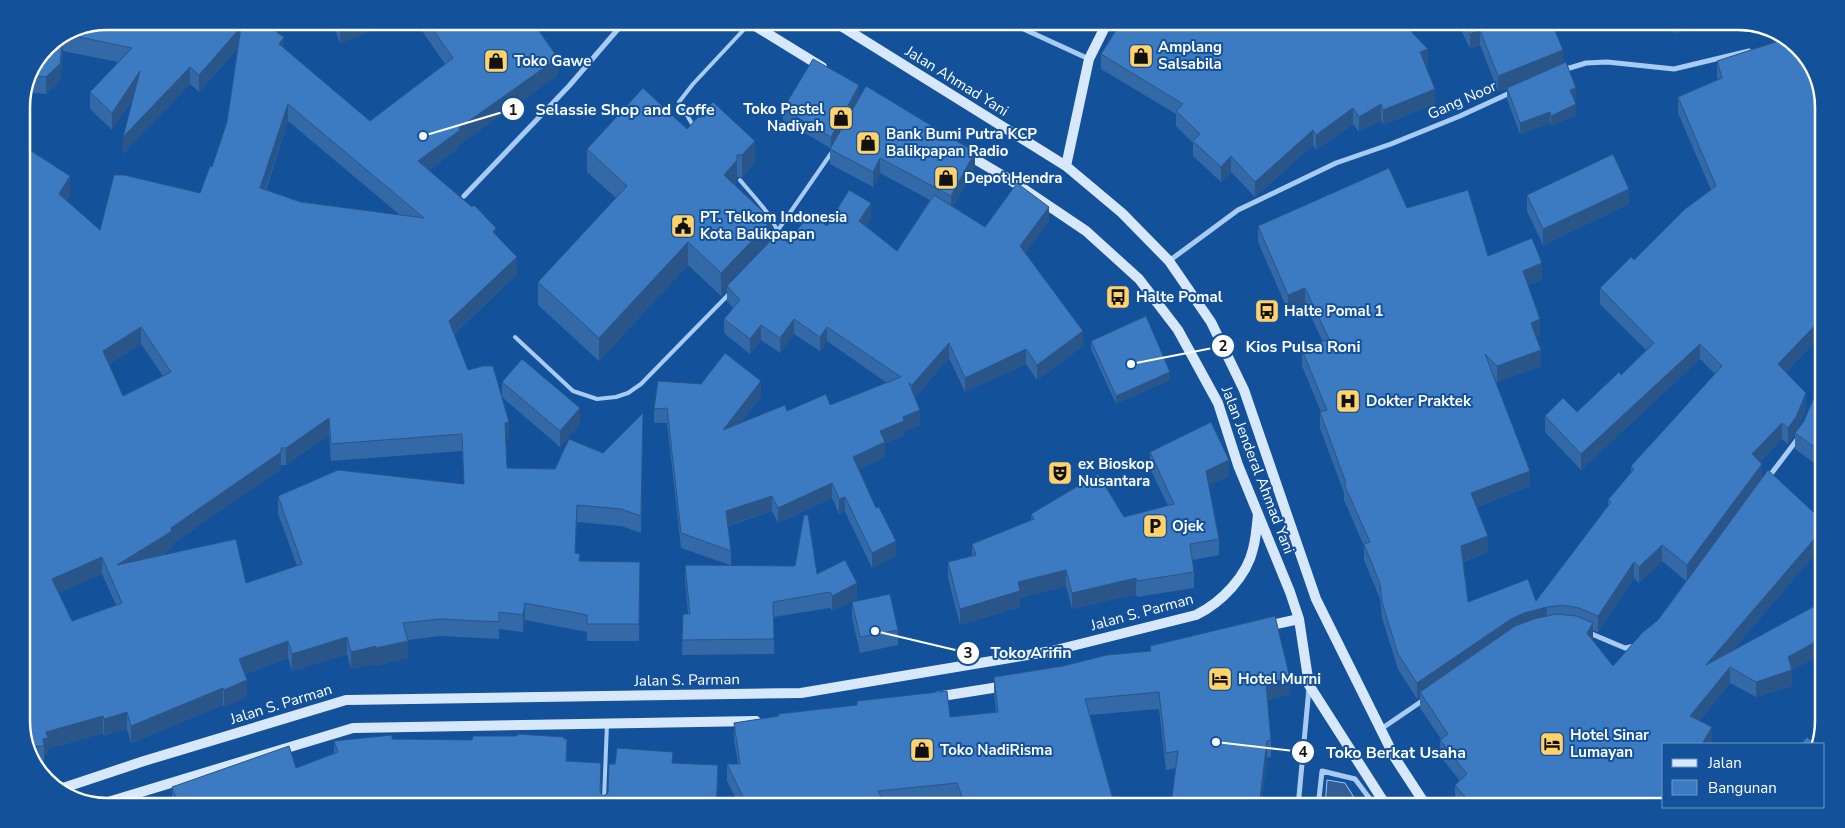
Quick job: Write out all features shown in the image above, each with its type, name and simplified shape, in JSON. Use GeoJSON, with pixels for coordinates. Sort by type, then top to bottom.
{"type":"FeatureCollection","features":[{"type":"Feature","properties":{"kind":"main road"},"geometry":{"type":"LineString","coordinates":[[761,30],[832,74]]}},
{"type":"Feature","properties":{"kind":"main road","name":"Jalan Ahmad Yani"},"geometry":{"type":"LineString","coordinates":[[847,30],[1066,166]]}},
{"type":"Feature","properties":{"kind":"main road"},"geometry":{"type":"LineString","coordinates":[[1066,166],[1089,59],[1104,30]]}},
{"type":"Feature","properties":{"kind":"main road","name":"Jalan Jenderal Ahmad Yani"},"geometry":{"type":"LineString","coordinates":[[954,147],[1012,181],[1086,231],[1138,279],[1178,330],[1218,403],[1238,465],[1290,592],[1299,619],[1309,685],[1381,798]]}},
{"type":"Feature","properties":{"kind":"main road","name":"Jalan Jenderal Ahmad Yani"},"geometry":{"type":"LineString","coordinates":[[1066,166],[1122,213],[1168,261],[1211,322],[1244,390],[1316,599],[1380,730],[1395,758],[1421,798]]}},
{"type":"Feature","properties":{"kind":"main road","name":"Jalan S. Parman"},"geometry":{"type":"LineString","coordinates":[[66,787],[144,761],[346,700],[801,693],[1052,651],[1196,615],[1204,611],[1222,596],[1243,574],[1253,550],[1258,514]]}},
{"type":"Feature","properties":{"kind":"main road"},"geometry":{"type":"LineString","coordinates":[[1251,630],[1299,619]]}},
{"type":"Feature","properties":{"kind":"main road"},"geometry":{"type":"LineString","coordinates":[[926,699],[1014,684]]}},
{"type":"Feature","properties":{"kind":"main road"},"geometry":{"type":"LineString","coordinates":[[121,798],[353,728],[770,721]]}},
{"type":"Feature","properties":{"kind":"street"},"geometry":{"type":"LineString","coordinates":[[464,196],[569,86],[617,30]]}},
{"type":"Feature","properties":{"kind":"street"},"geometry":{"type":"LineString","coordinates":[[1026,30],[1089,59]]}},
{"type":"Feature","properties":{"kind":"street"},"geometry":{"type":"LineString","coordinates":[[1554,74],[1586,63],[1607,62],[1674,69],[1751,50]]}},
{"type":"Feature","properties":{"kind":"street","name":"Gang Noor"},"geometry":{"type":"LineString","coordinates":[[1168,261],[1238,210],[1336,163],[1391,144],[1460,116],[1520,88]]}},
{"type":"Feature","properties":{"kind":"street"},"geometry":{"type":"LineString","coordinates":[[1766,481],[1800,435]]}},
{"type":"Feature","properties":{"kind":"street"},"geometry":{"type":"LineString","coordinates":[[1580,629],[1625,648],[1638,646]]}},
{"type":"Feature","properties":{"kind":"street"},"geometry":{"type":"LineString","coordinates":[[1299,798],[1309,685]]}},
{"type":"Feature","properties":{"kind":"street"},"geometry":{"type":"LineString","coordinates":[[1380,730],[1427,697]]}},
{"type":"Feature","properties":{"kind":"street"},"geometry":{"type":"LineString","coordinates":[[1319,798],[1322,771],[1355,779],[1369,798]]}},
{"type":"Feature","properties":{"kind":"lane"},"geometry":{"type":"LineString","coordinates":[[696,130],[679,102],[741,30]]}},
{"type":"Feature","properties":{"kind":"lane"},"geometry":{"type":"LineString","coordinates":[[778,242],[778,230],[836,146]]}},
{"type":"Feature","properties":{"kind":"lane"},"geometry":{"type":"LineString","coordinates":[[740,180],[778,230]]}},
{"type":"Feature","properties":{"kind":"lane"},"geometry":{"type":"LineString","coordinates":[[515,337],[573,391],[597,399],[616,397],[628,392],[646,378],[732,291]]}},
{"type":"Feature","properties":{"kind":"lane"},"geometry":{"type":"LineString","coordinates":[[604,798],[608,724]]}},
{"type":"Feature","properties":{"kind":"water"},"geometry":{"type":"Polygon","coordinates":[[[1327,780],[1345,783],[1354,798],[1326,798],[1327,780]]]}},
{"type":"Feature","properties":{"kind":"building"},"geometry":{"type":"Polygon","coordinates":[[[107,30],[238,30],[199,75],[190,67],[123,137],[140,71],[112,113],[90,92],[132,48],[76,36],[92,31],[107,30]]]}},
{"type":"Feature","properties":{"kind":"building"},"geometry":{"type":"Polygon","coordinates":[[[241,30],[274,30],[284,37],[279,44],[370,121],[453,58],[433,30],[538,30],[558,58],[459,128],[460,130],[418,161],[472,207],[474,205],[496,228],[493,232],[517,257],[449,321],[468,370],[483,366],[493,366],[509,422],[505,423],[507,468],[555,469],[569,439],[603,453],[643,413],[641,516],[621,509],[577,505],[575,553],[580,554],[579,561],[640,562],[639,624],[587,624],[587,615],[525,603],[523,615],[499,612],[499,622],[440,619],[403,623],[408,641],[376,648],[376,646],[351,652],[347,637],[292,654],[288,641],[239,659],[247,680],[224,690],[223,688],[131,726],[127,712],[104,719],[103,716],[46,732],[48,738],[43,739],[44,746],[35,747],[30,726],[30,150],[70,176],[59,194],[100,230],[114,175],[124,175],[200,193],[210,166],[212,167],[227,122],[241,30]],[[288,104],[260,188],[301,202],[424,218],[288,104]],[[141,327],[103,351],[123,396],[171,372],[141,327]],[[329,418],[286,448],[281,448],[281,452],[171,528],[172,531],[117,565],[236,539],[246,583],[302,564],[278,496],[338,470],[464,484],[462,434],[331,444],[329,418]],[[102,557],[52,579],[72,621],[122,603],[102,557]]]}},
{"type":"Feature","properties":{"kind":"building"},"geometry":{"type":"Polygon","coordinates":[[[1116,30],[1410,30],[1428,49],[1420,52],[1435,89],[1383,110],[1381,104],[1359,117],[1353,108],[1316,135],[1313,130],[1255,182],[1231,156],[1221,167],[1193,141],[1200,134],[1176,111],[1183,104],[1101,54],[1116,30]]]}},
{"type":"Feature","properties":{"kind":"building"},"geometry":{"type":"Polygon","coordinates":[[[1468,30],[1480,30],[1470,34],[1468,30]]]}},
{"type":"Feature","properties":{"kind":"building"},"geometry":{"type":"Polygon","coordinates":[[[1480,30],[1555,30],[1563,50],[1498,76],[1480,30]]]}},
{"type":"Feature","properties":{"kind":"building"},"geometry":{"type":"Polygon","coordinates":[[[1778,41],[1793,52],[1805,68],[1812,87],[1815,102],[1815,325],[1778,364],[1806,393],[1796,417],[1788,428],[1782,423],[1752,454],[1762,464],[1687,565],[1662,545],[1639,567],[1634,562],[1598,616],[1579,608],[1563,605],[1524,613],[1511,619],[1417,683],[1398,654],[1382,602],[1380,584],[1364,544],[1370,542],[1344,484],[1346,483],[1320,412],[1327,410],[1302,350],[1329,339],[1305,288],[1288,295],[1258,226],[1389,168],[1407,208],[1468,190],[1488,256],[1532,238],[1542,263],[1523,271],[1540,319],[1531,323],[1541,350],[1497,366],[1485,354],[1530,471],[1471,493],[1488,536],[1461,546],[1468,602],[1528,579],[1536,601],[1611,502],[1608,500],[1634,469],[1631,466],[1722,366],[1700,344],[1581,454],[1545,416],[1563,398],[1577,412],[1619,372],[1621,375],[1654,343],[1600,288],[1631,257],[1634,260],[1685,209],[1716,186],[1678,97],[1722,78],[1717,61],[1778,41]]]}},
{"type":"Feature","properties":{"kind":"building"},"geometry":{"type":"Polygon","coordinates":[[[62,44],[60,64],[46,77],[37,76],[46,60],[62,44]]]}},
{"type":"Feature","properties":{"kind":"building"},"geometry":{"type":"Polygon","coordinates":[[[813,59],[859,85],[831,137],[783,109],[813,59]]]}},
{"type":"Feature","properties":{"kind":"building"},"geometry":{"type":"Polygon","coordinates":[[[1566,62],[1576,88],[1570,90],[1576,104],[1551,116],[1550,112],[1520,123],[1507,88],[1566,62]]]}},
{"type":"Feature","properties":{"kind":"building"},"geometry":{"type":"Polygon","coordinates":[[[866,86],[975,152],[951,196],[880,158],[873,172],[830,149],[866,86]]]}},
{"type":"Feature","properties":{"kind":"building","name":"PT. Telkom Indonesia Kota Balikpapan"},"geometry":{"type":"Polygon","coordinates":[[[643,88],[687,129],[698,117],[703,117],[704,111],[713,102],[755,141],[742,155],[737,155],[737,160],[724,175],[772,220],[721,273],[688,242],[599,338],[538,282],[627,186],[587,149],[643,88]]]}},
{"type":"Feature","properties":{"kind":"building"},"geometry":{"type":"Polygon","coordinates":[[[1613,154],[1629,189],[1543,229],[1527,195],[1613,154]]]}},
{"type":"Feature","properties":{"kind":"building"},"geometry":{"type":"Polygon","coordinates":[[[1017,183],[1049,207],[1020,246],[1083,331],[1037,365],[1026,349],[965,378],[949,343],[912,385],[909,383],[920,410],[903,417],[904,421],[880,431],[885,442],[853,457],[876,508],[879,507],[896,541],[872,553],[845,497],[839,499],[832,483],[778,508],[772,496],[726,511],[731,551],[681,533],[667,408],[654,409],[658,381],[701,384],[725,353],[761,381],[723,430],[785,405],[787,411],[826,394],[830,405],[901,377],[827,327],[820,337],[794,319],[780,338],[761,325],[750,339],[724,319],[740,300],[727,286],[778,233],[787,242],[811,213],[827,226],[849,190],[871,203],[859,221],[897,251],[934,195],[985,227],[1017,183]]]}},
{"type":"Feature","properties":{"kind":"building"},"geometry":{"type":"Polygon","coordinates":[[[1146,316],[1170,372],[1116,396],[1091,341],[1146,316]]]}},
{"type":"Feature","properties":{"kind":"building"},"geometry":{"type":"Polygon","coordinates":[[[522,359],[580,408],[560,431],[502,382],[522,359]]]}},
{"type":"Feature","properties":{"kind":"building"},"geometry":{"type":"Polygon","coordinates":[[[1815,395],[1815,447],[1795,433],[1804,421],[1815,395]]]}},
{"type":"Feature","properties":{"kind":"building"},"geometry":{"type":"Polygon","coordinates":[[[1211,422],[1229,460],[1206,471],[1219,539],[1190,544],[1194,572],[1137,581],[1136,578],[1072,593],[1066,570],[1018,582],[1020,591],[960,609],[948,562],[976,555],[972,544],[1034,519],[1031,514],[1098,474],[1124,517],[1174,504],[1150,452],[1211,422]]]}},
{"type":"Feature","properties":{"kind":"building"},"geometry":{"type":"Polygon","coordinates":[[[1768,470],[1815,514],[1815,538],[1706,665],[1815,606],[1815,642],[1788,657],[1792,670],[1756,682],[1730,667],[1690,716],[1712,727],[1703,743],[1662,743],[1662,798],[1466,798],[1455,785],[1467,774],[1440,740],[1448,734],[1420,692],[1515,626],[1534,619],[1556,614],[1576,616],[1593,623],[1587,633],[1613,666],[1643,632],[1658,620],[1768,470]]]}},
{"type":"Feature","properties":{"kind":"building"},"geometry":{"type":"Polygon","coordinates":[[[804,515],[808,515],[817,574],[845,560],[857,583],[832,596],[830,592],[773,602],[774,639],[682,640],[683,614],[690,614],[685,565],[795,566],[804,515]]]}},
{"type":"Feature","properties":{"kind":"building"},"geometry":{"type":"Polygon","coordinates":[[[890,594],[898,630],[860,637],[852,602],[890,594]]]}},
{"type":"Feature","properties":{"kind":"building"},"geometry":{"type":"Polygon","coordinates":[[[1275,616],[1290,678],[1266,683],[1271,740],[1267,741],[1260,798],[1172,798],[1178,751],[1166,753],[1159,692],[1085,699],[1112,796],[1127,798],[963,798],[957,783],[878,791],[882,798],[744,798],[727,764],[740,764],[734,723],[779,716],[778,714],[857,705],[857,701],[947,691],[950,717],[998,712],[994,677],[1063,666],[1107,655],[1151,651],[1150,646],[1275,616]]]}},
{"type":"Feature","properties":{"kind":"building"},"geometry":{"type":"Polygon","coordinates":[[[517,734],[564,737],[564,739],[567,739],[566,761],[601,763],[600,792],[603,796],[608,793],[609,764],[615,764],[617,748],[673,752],[672,763],[718,765],[716,798],[176,798],[172,787],[289,746],[296,768],[338,752],[334,741],[392,735],[392,739],[472,740],[473,736],[517,736],[517,734]]]}},
{"type":"Feature","properties":{"kind":"building"},"geometry":{"type":"Polygon","coordinates":[[[1807,737],[1812,742],[1812,743],[1802,743],[1807,737]]]}},
{"type":"Feature","properties":{"kind":"place","name":"Amplang Salsabila"},"geometry":{"type":"Point","coordinates":[1141,56]}},
{"type":"Feature","properties":{"kind":"place","name":"Toko Gawe"},"geometry":{"type":"Point","coordinates":[496,61]}},
{"type":"Feature","properties":{"kind":"place","name":"Toko Pastel Nadiyah"},"geometry":{"type":"Point","coordinates":[841,118]}},
{"type":"Feature","properties":{"kind":"place","name":"Selassie Shop and Coffe"},"geometry":{"type":"Point","coordinates":[423,136]}},
{"type":"Feature","properties":{"kind":"place","name":"Bank Bumi Putra KCP Balikpapan Radio"},"geometry":{"type":"Point","coordinates":[868,143]}},
{"type":"Feature","properties":{"kind":"place","name":"Depot Hendra"},"geometry":{"type":"Point","coordinates":[946,178]}},
{"type":"Feature","properties":{"kind":"place","name":"PT. Telkom Indonesia Kota Balikpapan"},"geometry":{"type":"Point","coordinates":[683,226]}},
{"type":"Feature","properties":{"kind":"place","name":"Halte Pomal"},"geometry":{"type":"Point","coordinates":[1118,297]}},
{"type":"Feature","properties":{"kind":"place","name":"Halte Pomal 1"},"geometry":{"type":"Point","coordinates":[1267,311]}},
{"type":"Feature","properties":{"kind":"place","name":"Kios Pulsa Roni"},"geometry":{"type":"Point","coordinates":[1131,364]}},
{"type":"Feature","properties":{"kind":"place","name":"Dokter Praktek"},"geometry":{"type":"Point","coordinates":[1348,401]}},
{"type":"Feature","properties":{"kind":"place","name":"ex Bioskop Nusantara"},"geometry":{"type":"Point","coordinates":[1060,473]}},
{"type":"Feature","properties":{"kind":"place","name":"Ojek"},"geometry":{"type":"Point","coordinates":[1155,526]}},
{"type":"Feature","properties":{"kind":"place","name":"Toko Arifin"},"geometry":{"type":"Point","coordinates":[875,631]}},
{"type":"Feature","properties":{"kind":"place","name":"Hotel Murni"},"geometry":{"type":"Point","coordinates":[1220,679]}},
{"type":"Feature","properties":{"kind":"place","name":"Toko Berkat Usaha"},"geometry":{"type":"Point","coordinates":[1216,742]}},
{"type":"Feature","properties":{"kind":"place","name":"Hotel Sinar Lumayan"},"geometry":{"type":"Point","coordinates":[1552,744]}},
{"type":"Feature","properties":{"kind":"place","name":"Toko NadiRisma"},"geometry":{"type":"Point","coordinates":[922,750]}}]}
